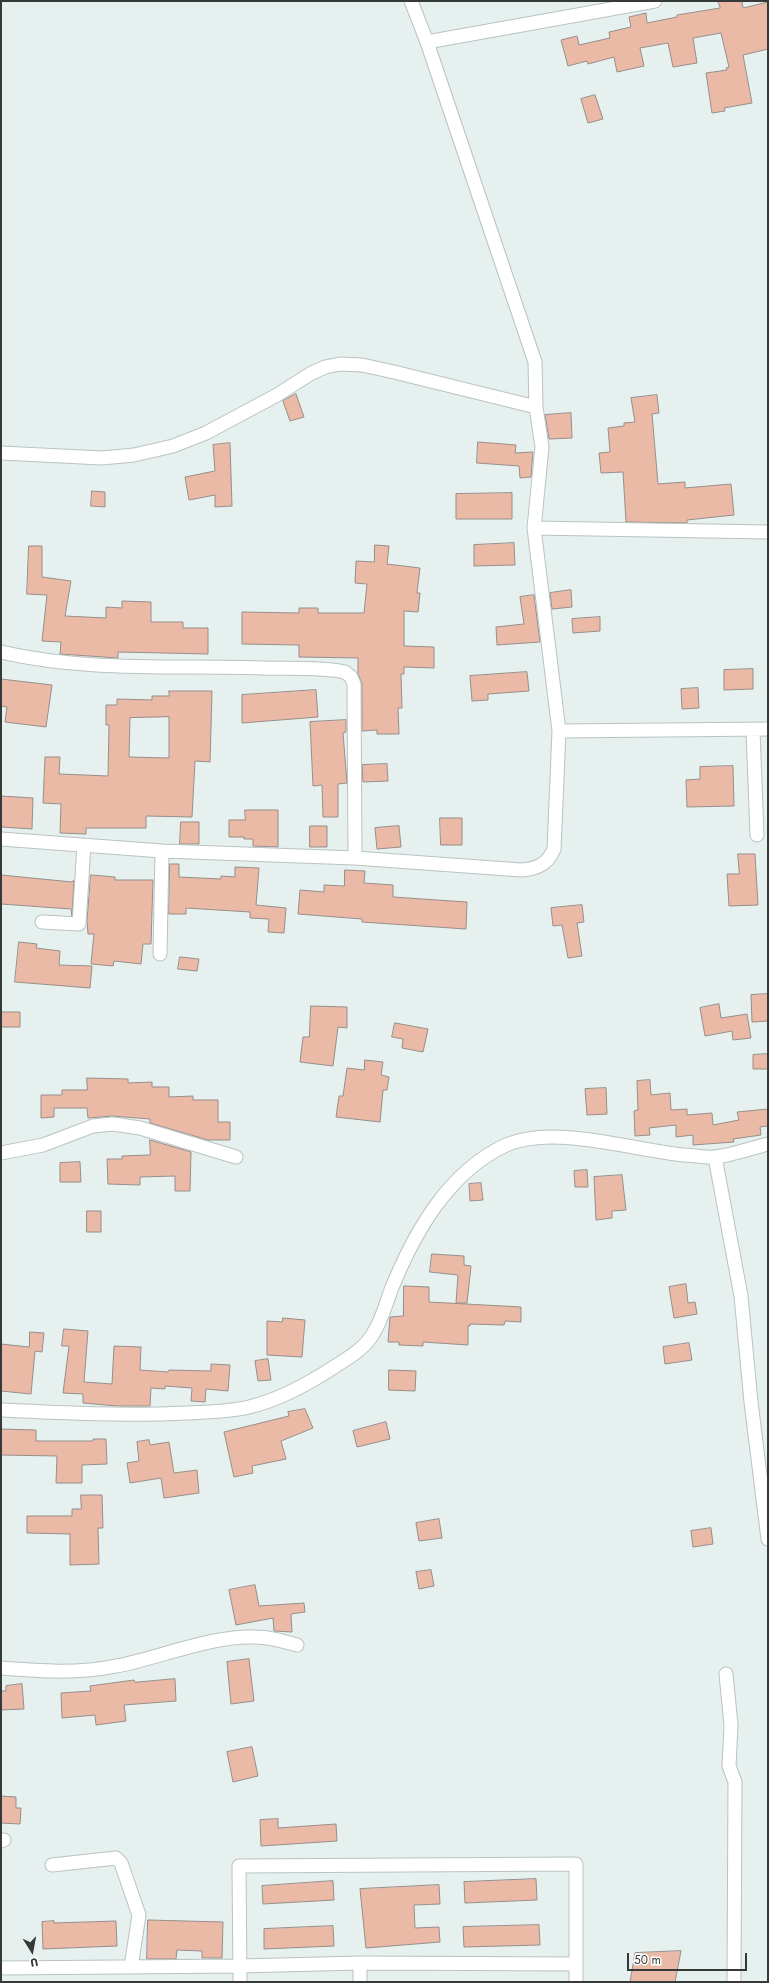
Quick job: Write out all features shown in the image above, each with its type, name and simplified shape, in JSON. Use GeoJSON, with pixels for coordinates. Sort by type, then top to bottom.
{"type":"FeatureCollection","features":[{"type":"Feature","properties":{"kind":"street"},"geometry":{"type":"LineString","coordinates":[[1,839],[162,851],[355,858],[521,870],[533,869],[550,859],[554,849],[559,731],[534,528],[542,447],[536,407],[536,362],[427,42],[411,1]]}},
{"type":"Feature","properties":{"kind":"street"},"geometry":{"type":"LineString","coordinates":[[427,42],[655,1]]}},
{"type":"Feature","properties":{"kind":"street"},"geometry":{"type":"LineString","coordinates":[[1,453],[102,458],[134,455],[173,446],[206,433],[277,395],[310,374],[326,367],[340,364],[362,365],[394,372],[536,407]]}},
{"type":"Feature","properties":{"kind":"street"},"geometry":{"type":"LineString","coordinates":[[534,528],[768,532]]}},
{"type":"Feature","properties":{"kind":"street"},"geometry":{"type":"LineString","coordinates":[[1,652],[80,665],[143,667],[220,666],[345,672],[351,677],[354,684],[355,858]]}},
{"type":"Feature","properties":{"kind":"street"},"geometry":{"type":"LineString","coordinates":[[753,730],[757,835]]}},
{"type":"Feature","properties":{"kind":"street"},"geometry":{"type":"LineString","coordinates":[[559,731],[768,730]]}},
{"type":"Feature","properties":{"kind":"street"},"geometry":{"type":"LineString","coordinates":[[42,922],[79,924],[84,845]]}},
{"type":"Feature","properties":{"kind":"street"},"geometry":{"type":"LineString","coordinates":[[160,954],[162,851]]}},
{"type":"Feature","properties":{"kind":"street"},"geometry":{"type":"LineString","coordinates":[[1,1153],[43,1145],[93,1126],[113,1124],[140,1128],[236,1157]]}},
{"type":"Feature","properties":{"kind":"street"},"geometry":{"type":"LineString","coordinates":[[1,1410],[141,1416],[248,1408],[284,1395],[324,1374],[355,1354],[373,1335],[382,1318],[391,1290],[415,1235],[440,1199],[485,1156],[508,1144],[540,1137],[569,1138],[650,1150],[715,1157],[768,1144]]}},
{"type":"Feature","properties":{"kind":"street"},"geometry":{"type":"LineString","coordinates":[[715,1157],[741,1296],[750,1402],[768,1539]]}},
{"type":"Feature","properties":{"kind":"street"},"geometry":{"type":"LineString","coordinates":[[1,1668],[48,1672],[115,1667],[221,1640],[254,1637],[274,1639],[297,1645]]}},
{"type":"Feature","properties":{"kind":"street"},"geometry":{"type":"LineString","coordinates":[[726,1674],[732,1725],[729,1766],[735,1782],[734,1982]]}},
{"type":"Feature","properties":{"kind":"street"},"geometry":{"type":"LineString","coordinates":[[52,1865],[116,1858],[121,1862],[139,1915],[132,1967]]}},
{"type":"Feature","properties":{"kind":"street"},"geometry":{"type":"LineString","coordinates":[[240,1982],[239,1866],[576,1864],[576,1982]]}},
{"type":"Feature","properties":{"kind":"street"},"geometry":{"type":"LineString","coordinates":[[1,1968],[240,1966],[360,1963],[576,1964]]}},
{"type":"Feature","properties":{"kind":"street"},"geometry":{"type":"LineString","coordinates":[[360,1963],[360,1982]]}},
{"type":"Feature","properties":{"kind":"building"},"geometry":{"type":"Polygon","coordinates":[[[718,1],[742,1],[743,8],[768,2],[768,49],[743,55],[752,103],[724,108],[725,111],[712,113],[706,73],[727,70],[726,68],[729,67],[721,33],[693,38],[697,63],[673,67],[668,43],[640,48],[644,66],[617,72],[614,57],[588,64],[587,61],[568,66],[561,40],[577,36],[579,45],[610,38],[609,32],[631,27],[629,17],[646,13],[647,23],[677,17],[677,15],[720,8],[718,1]]]}},
{"type":"Feature","properties":{"kind":"building"},"geometry":{"type":"Polygon","coordinates":[[[595,95],[603,119],[588,123],[581,99],[595,95]]]}},
{"type":"Feature","properties":{"kind":"building"},"geometry":{"type":"Polygon","coordinates":[[[296,394],[304,417],[290,421],[283,401],[296,394]]]}},
{"type":"Feature","properties":{"kind":"building"},"geometry":{"type":"Polygon","coordinates":[[[657,395],[659,413],[652,414],[658,484],[685,482],[685,488],[731,484],[734,515],[687,520],[687,523],[626,522],[623,472],[601,473],[599,453],[610,452],[608,428],[624,426],[624,423],[635,422],[631,398],[657,395]]]}},
{"type":"Feature","properties":{"kind":"building"},"geometry":{"type":"Polygon","coordinates":[[[571,413],[572,438],[549,439],[545,415],[571,413]]]}},
{"type":"Feature","properties":{"kind":"building"},"geometry":{"type":"Polygon","coordinates":[[[478,442],[516,445],[515,453],[533,452],[531,477],[520,478],[519,466],[477,463],[478,442]]]}},
{"type":"Feature","properties":{"kind":"building"},"geometry":{"type":"Polygon","coordinates":[[[230,443],[232,506],[215,507],[215,495],[189,500],[185,477],[215,471],[213,445],[230,443]]]}},
{"type":"Feature","properties":{"kind":"building"},"geometry":{"type":"Polygon","coordinates":[[[92,491],[105,492],[105,507],[91,506],[92,491]]]}},
{"type":"Feature","properties":{"kind":"building"},"geometry":{"type":"Polygon","coordinates":[[[512,493],[512,519],[456,519],[456,494],[512,493]]]}},
{"type":"Feature","properties":{"kind":"building"},"geometry":{"type":"Polygon","coordinates":[[[514,543],[515,565],[474,566],[474,545],[514,543]]]}},
{"type":"Feature","properties":{"kind":"building"},"geometry":{"type":"Polygon","coordinates":[[[375,545],[389,546],[387,564],[420,568],[417,593],[420,593],[418,612],[404,611],[404,646],[434,647],[434,668],[404,667],[404,674],[401,674],[402,708],[398,708],[399,734],[377,734],[377,730],[362,731],[362,684],[358,674],[358,658],[299,657],[299,645],[242,644],[242,612],[299,613],[299,608],[318,608],[318,613],[364,613],[367,584],[355,583],[356,561],[374,562],[375,545]]]}},
{"type":"Feature","properties":{"kind":"building"},"geometry":{"type":"Polygon","coordinates":[[[29,546],[42,546],[42,577],[71,581],[65,616],[106,618],[106,607],[122,608],[122,601],[151,602],[151,622],[183,622],[183,628],[208,628],[208,654],[118,652],[118,658],[60,654],[61,642],[42,641],[47,595],[27,594],[29,546]]]}},
{"type":"Feature","properties":{"kind":"building"},"geometry":{"type":"Polygon","coordinates":[[[571,590],[572,607],[552,609],[550,593],[571,590]]]}},
{"type":"Feature","properties":{"kind":"building"},"geometry":{"type":"Polygon","coordinates":[[[534,595],[540,642],[497,645],[496,627],[524,624],[520,597],[534,595]]]}},
{"type":"Feature","properties":{"kind":"building"},"geometry":{"type":"Polygon","coordinates":[[[600,617],[600,631],[573,633],[572,619],[600,617]]]}},
{"type":"Feature","properties":{"kind":"building"},"geometry":{"type":"Polygon","coordinates":[[[753,669],[753,689],[724,690],[724,670],[753,669]]]}},
{"type":"Feature","properties":{"kind":"building"},"geometry":{"type":"Polygon","coordinates":[[[527,672],[529,691],[488,694],[488,700],[472,701],[470,676],[527,672]]]}},
{"type":"Feature","properties":{"kind":"building"},"geometry":{"type":"Polygon","coordinates":[[[1,679],[52,685],[46,727],[5,722],[7,707],[1,706],[1,679]]]}},
{"type":"Feature","properties":{"kind":"building"},"geometry":{"type":"Polygon","coordinates":[[[698,688],[699,708],[682,709],[681,689],[698,688]]]}},
{"type":"Feature","properties":{"kind":"building"},"geometry":{"type":"Polygon","coordinates":[[[316,690],[318,717],[242,723],[242,695],[316,690]]]}},
{"type":"Feature","properties":{"kind":"building"},"geometry":{"type":"Polygon","coordinates":[[[169,691],[212,691],[210,762],[195,761],[192,817],[146,816],[146,828],[86,828],[86,834],[60,833],[61,804],[43,803],[45,757],[60,757],[59,774],[108,776],[109,725],[106,725],[106,705],[117,705],[117,699],[152,700],[152,696],[169,696],[169,691]],[[169,717],[130,718],[129,757],[169,758],[169,717]]]}},
{"type":"Feature","properties":{"kind":"building"},"geometry":{"type":"Polygon","coordinates":[[[346,720],[346,732],[343,733],[347,783],[338,784],[338,817],[323,817],[322,785],[313,786],[310,722],[346,720]]]}},
{"type":"Feature","properties":{"kind":"building"},"geometry":{"type":"Polygon","coordinates":[[[387,764],[388,781],[363,782],[362,765],[387,764]]]}},
{"type":"Feature","properties":{"kind":"building"},"geometry":{"type":"Polygon","coordinates":[[[733,766],[734,806],[687,807],[686,780],[700,779],[700,767],[733,766]]]}},
{"type":"Feature","properties":{"kind":"building"},"geometry":{"type":"Polygon","coordinates":[[[1,796],[33,798],[32,829],[1,827],[1,796]]]}},
{"type":"Feature","properties":{"kind":"building"},"geometry":{"type":"Polygon","coordinates":[[[245,810],[278,810],[278,847],[253,846],[253,839],[244,839],[244,837],[229,837],[229,820],[245,820],[245,810]]]}},
{"type":"Feature","properties":{"kind":"building"},"geometry":{"type":"Polygon","coordinates":[[[440,818],[462,818],[462,845],[441,845],[440,818]]]}},
{"type":"Feature","properties":{"kind":"building"},"geometry":{"type":"Polygon","coordinates":[[[181,822],[199,822],[199,844],[180,844],[181,822]]]}},
{"type":"Feature","properties":{"kind":"building"},"geometry":{"type":"Polygon","coordinates":[[[310,826],[327,826],[327,847],[310,847],[310,826]]]}},
{"type":"Feature","properties":{"kind":"building"},"geometry":{"type":"Polygon","coordinates":[[[399,826],[401,847],[377,849],[375,828],[399,826]]]}},
{"type":"Feature","properties":{"kind":"building"},"geometry":{"type":"Polygon","coordinates":[[[738,854],[755,854],[758,905],[729,906],[727,874],[739,874],[738,854]]]}},
{"type":"Feature","properties":{"kind":"building"},"geometry":{"type":"Polygon","coordinates":[[[170,864],[179,864],[179,877],[221,879],[221,876],[235,877],[235,867],[259,868],[256,905],[286,908],[284,933],[268,932],[269,919],[250,918],[250,912],[186,908],[186,914],[169,914],[170,864]]]}},
{"type":"Feature","properties":{"kind":"building"},"geometry":{"type":"Polygon","coordinates":[[[345,870],[365,871],[364,883],[393,885],[393,897],[467,902],[466,929],[362,922],[362,919],[298,914],[300,890],[324,892],[324,885],[344,886],[345,870]]]}},
{"type":"Feature","properties":{"kind":"building"},"geometry":{"type":"Polygon","coordinates":[[[1,875],[72,882],[74,880],[72,916],[71,909],[1,904],[1,875]]]}},
{"type":"Feature","properties":{"kind":"building"},"geometry":{"type":"Polygon","coordinates":[[[91,875],[115,877],[115,880],[153,880],[151,944],[143,944],[141,964],[114,961],[113,966],[91,964],[94,934],[88,934],[87,921],[91,875]]]}},
{"type":"Feature","properties":{"kind":"building"},"geometry":{"type":"Polygon","coordinates":[[[582,905],[584,922],[577,923],[582,956],[568,958],[562,925],[553,926],[551,908],[582,905]]]}},
{"type":"Feature","properties":{"kind":"building"},"geometry":{"type":"Polygon","coordinates":[[[19,942],[37,944],[36,948],[60,951],[59,965],[92,966],[90,988],[15,982],[19,942]]]}},
{"type":"Feature","properties":{"kind":"building"},"geometry":{"type":"Polygon","coordinates":[[[180,957],[199,959],[197,971],[178,969],[180,957]]]}},
{"type":"Feature","properties":{"kind":"building"},"geometry":{"type":"Polygon","coordinates":[[[768,994],[768,1021],[752,1022],[751,995],[768,994]]]}},
{"type":"Feature","properties":{"kind":"building"},"geometry":{"type":"Polygon","coordinates":[[[719,1004],[721,1018],[747,1014],[751,1038],[733,1040],[732,1031],[705,1036],[700,1008],[719,1004]]]}},
{"type":"Feature","properties":{"kind":"building"},"geometry":{"type":"Polygon","coordinates":[[[311,1006],[347,1007],[347,1028],[338,1027],[333,1066],[300,1062],[303,1037],[309,1037],[311,1006]]]}},
{"type":"Feature","properties":{"kind":"building"},"geometry":{"type":"Polygon","coordinates":[[[1,1012],[20,1012],[20,1027],[1,1027],[1,1012]]]}},
{"type":"Feature","properties":{"kind":"building"},"geometry":{"type":"Polygon","coordinates":[[[395,1023],[428,1029],[423,1052],[402,1048],[403,1039],[392,1037],[395,1023]]]}},
{"type":"Feature","properties":{"kind":"building"},"geometry":{"type":"Polygon","coordinates":[[[768,1054],[768,1069],[753,1069],[753,1055],[768,1054]]]}},
{"type":"Feature","properties":{"kind":"building"},"geometry":{"type":"Polygon","coordinates":[[[365,1060],[383,1062],[381,1075],[389,1077],[387,1090],[383,1090],[380,1122],[336,1117],[339,1096],[343,1096],[347,1068],[364,1070],[365,1060]]]}},
{"type":"Feature","properties":{"kind":"building"},"geometry":{"type":"Polygon","coordinates":[[[87,1078],[128,1079],[128,1083],[152,1082],[152,1087],[169,1087],[169,1097],[193,1096],[193,1100],[218,1100],[218,1122],[230,1122],[230,1140],[208,1140],[150,1123],[150,1119],[112,1116],[88,1118],[87,1108],[54,1108],[54,1117],[41,1118],[41,1095],[62,1095],[62,1090],[87,1090],[87,1078]]]}},
{"type":"Feature","properties":{"kind":"building"},"geometry":{"type":"Polygon","coordinates":[[[650,1080],[651,1095],[670,1093],[671,1110],[687,1109],[687,1115],[712,1113],[713,1125],[739,1120],[737,1112],[768,1109],[768,1126],[760,1127],[761,1135],[733,1139],[734,1142],[693,1145],[693,1135],[676,1137],[676,1125],[649,1128],[650,1135],[635,1136],[634,1111],[638,1110],[637,1081],[650,1080]]]}},
{"type":"Feature","properties":{"kind":"building"},"geometry":{"type":"Polygon","coordinates":[[[606,1088],[607,1114],[587,1115],[585,1089],[606,1088]]]}},
{"type":"Feature","properties":{"kind":"building"},"geometry":{"type":"Polygon","coordinates":[[[150,1140],[191,1152],[190,1191],[175,1191],[175,1176],[140,1177],[140,1185],[108,1184],[107,1159],[122,1159],[122,1156],[150,1155],[150,1140]]]}},
{"type":"Feature","properties":{"kind":"building"},"geometry":{"type":"Polygon","coordinates":[[[80,1162],[81,1182],[60,1182],[60,1163],[80,1162]]]}},
{"type":"Feature","properties":{"kind":"building"},"geometry":{"type":"Polygon","coordinates":[[[587,1170],[588,1187],[575,1187],[574,1171],[587,1170]]]}},
{"type":"Feature","properties":{"kind":"building"},"geometry":{"type":"Polygon","coordinates":[[[622,1175],[626,1210],[612,1211],[612,1218],[596,1220],[594,1177],[622,1175]]]}},
{"type":"Feature","properties":{"kind":"building"},"geometry":{"type":"Polygon","coordinates":[[[481,1183],[483,1200],[470,1201],[469,1184],[481,1183]]]}},
{"type":"Feature","properties":{"kind":"building"},"geometry":{"type":"Polygon","coordinates":[[[87,1211],[101,1211],[101,1232],[87,1232],[87,1211]]]}},
{"type":"Feature","properties":{"kind":"building"},"geometry":{"type":"Polygon","coordinates":[[[432,1254],[464,1256],[464,1265],[471,1266],[467,1303],[456,1303],[458,1275],[430,1272],[432,1254]]]}},
{"type":"Feature","properties":{"kind":"building"},"geometry":{"type":"Polygon","coordinates":[[[686,1284],[688,1303],[695,1302],[697,1314],[674,1318],[669,1287],[686,1284]]]}},
{"type":"Feature","properties":{"kind":"building"},"geometry":{"type":"Polygon","coordinates":[[[404,1286],[429,1287],[429,1302],[521,1307],[521,1322],[505,1321],[504,1325],[470,1324],[470,1326],[468,1326],[468,1345],[423,1342],[423,1346],[399,1345],[399,1342],[388,1342],[390,1317],[403,1316],[404,1286]]]}},
{"type":"Feature","properties":{"kind":"building"},"geometry":{"type":"Polygon","coordinates":[[[283,1318],[305,1320],[302,1357],[267,1355],[267,1321],[282,1322],[283,1318]]]}},
{"type":"Feature","properties":{"kind":"building"},"geometry":{"type":"Polygon","coordinates":[[[64,1329],[88,1331],[84,1382],[112,1384],[114,1346],[141,1347],[140,1370],[168,1372],[169,1370],[211,1371],[211,1364],[230,1365],[228,1391],[206,1389],[205,1402],[191,1401],[192,1388],[165,1386],[165,1389],[151,1388],[150,1406],[117,1406],[83,1403],[83,1394],[63,1393],[69,1346],[62,1346],[64,1329]]]}},
{"type":"Feature","properties":{"kind":"building"},"geometry":{"type":"Polygon","coordinates":[[[30,1332],[44,1333],[42,1352],[35,1351],[31,1394],[1,1391],[1,1344],[29,1347],[30,1332]]]}},
{"type":"Feature","properties":{"kind":"building"},"geometry":{"type":"Polygon","coordinates":[[[689,1343],[692,1360],[665,1364],[663,1347],[689,1343]]]}},
{"type":"Feature","properties":{"kind":"building"},"geometry":{"type":"Polygon","coordinates":[[[268,1359],[271,1380],[258,1381],[255,1361],[268,1359]]]}},
{"type":"Feature","properties":{"kind":"building"},"geometry":{"type":"Polygon","coordinates":[[[389,1370],[416,1371],[415,1391],[389,1390],[389,1370]]]}},
{"type":"Feature","properties":{"kind":"building"},"geometry":{"type":"Polygon","coordinates":[[[305,1409],[313,1428],[281,1441],[286,1459],[252,1466],[253,1473],[234,1477],[224,1432],[289,1416],[288,1412],[305,1409]]]}},
{"type":"Feature","properties":{"kind":"building"},"geometry":{"type":"Polygon","coordinates":[[[386,1422],[390,1439],[357,1447],[353,1431],[386,1422]]]}},
{"type":"Feature","properties":{"kind":"building"},"geometry":{"type":"Polygon","coordinates":[[[1,1429],[36,1430],[36,1441],[93,1441],[93,1439],[106,1439],[107,1464],[82,1465],[82,1483],[56,1483],[57,1456],[1,1455],[1,1429]]]}},
{"type":"Feature","properties":{"kind":"building"},"geometry":{"type":"Polygon","coordinates":[[[149,1440],[150,1445],[169,1442],[174,1473],[197,1470],[199,1493],[164,1498],[161,1478],[130,1483],[127,1463],[139,1461],[137,1442],[149,1440]]]}},
{"type":"Feature","properties":{"kind":"building"},"geometry":{"type":"Polygon","coordinates":[[[81,1495],[102,1495],[103,1528],[98,1528],[99,1564],[70,1565],[70,1534],[27,1533],[27,1516],[72,1516],[72,1509],[81,1509],[81,1495]]]}},
{"type":"Feature","properties":{"kind":"building"},"geometry":{"type":"Polygon","coordinates":[[[439,1519],[442,1538],[419,1541],[416,1523],[439,1519]]]}},
{"type":"Feature","properties":{"kind":"building"},"geometry":{"type":"Polygon","coordinates":[[[711,1528],[713,1544],[693,1547],[691,1531],[711,1528]]]}},
{"type":"Feature","properties":{"kind":"building"},"geometry":{"type":"Polygon","coordinates":[[[431,1570],[434,1586],[419,1589],[416,1572],[431,1570]]]}},
{"type":"Feature","properties":{"kind":"building"},"geometry":{"type":"Polygon","coordinates":[[[255,1585],[259,1606],[304,1603],[305,1612],[291,1614],[292,1632],[274,1631],[273,1618],[236,1625],[229,1590],[255,1585]]]}},
{"type":"Feature","properties":{"kind":"building"},"geometry":{"type":"Polygon","coordinates":[[[249,1659],[254,1701],[231,1704],[227,1662],[249,1659]]]}},
{"type":"Feature","properties":{"kind":"building"},"geometry":{"type":"Polygon","coordinates":[[[175,1679],[176,1701],[124,1705],[126,1721],[96,1725],[95,1715],[62,1718],[61,1693],[91,1691],[90,1686],[134,1680],[135,1682],[175,1679]]]}},
{"type":"Feature","properties":{"kind":"building"},"geometry":{"type":"Polygon","coordinates":[[[22,1684],[24,1709],[1,1710],[1,1691],[6,1691],[6,1686],[22,1684]]]}},
{"type":"Feature","properties":{"kind":"building"},"geometry":{"type":"Polygon","coordinates":[[[252,1747],[258,1776],[233,1782],[227,1752],[252,1747]]]}},
{"type":"Feature","properties":{"kind":"building"},"geometry":{"type":"Polygon","coordinates":[[[1,1796],[16,1797],[16,1808],[21,1808],[20,1824],[1,1823],[1,1796]]]}},
{"type":"Feature","properties":{"kind":"building"},"geometry":{"type":"Polygon","coordinates":[[[278,1819],[278,1828],[336,1824],[337,1841],[261,1846],[260,1820],[278,1819]]]}},
{"type":"Feature","properties":{"kind":"building"},"geometry":{"type":"Polygon","coordinates":[[[536,1879],[537,1900],[465,1903],[464,1882],[536,1879]]]}},
{"type":"Feature","properties":{"kind":"building"},"geometry":{"type":"Polygon","coordinates":[[[333,1881],[334,1900],[263,1904],[262,1886],[333,1881]]]}},
{"type":"Feature","properties":{"kind":"building"},"geometry":{"type":"Polygon","coordinates":[[[439,1885],[440,1904],[414,1905],[415,1928],[439,1927],[440,1942],[366,1948],[360,1889],[439,1885]]]}},
{"type":"Feature","properties":{"kind":"building"},"geometry":{"type":"Polygon","coordinates":[[[148,1920],[223,1922],[222,1958],[202,1958],[202,1951],[177,1950],[176,1959],[147,1959],[148,1920]]]}},
{"type":"Feature","properties":{"kind":"building"},"geometry":{"type":"Polygon","coordinates":[[[54,1921],[54,1923],[116,1921],[117,1946],[43,1949],[42,1922],[54,1921]]]}},
{"type":"Feature","properties":{"kind":"building"},"geometry":{"type":"Polygon","coordinates":[[[539,1925],[540,1945],[464,1947],[463,1927],[539,1925]]]}},
{"type":"Feature","properties":{"kind":"building"},"geometry":{"type":"Polygon","coordinates":[[[333,1926],[334,1946],[264,1949],[264,1929],[333,1926]]]}},
{"type":"Feature","properties":{"kind":"building"},"geometry":{"type":"Polygon","coordinates":[[[681,1951],[675,1982],[630,1982],[635,1953],[681,1951]]]}}]}
